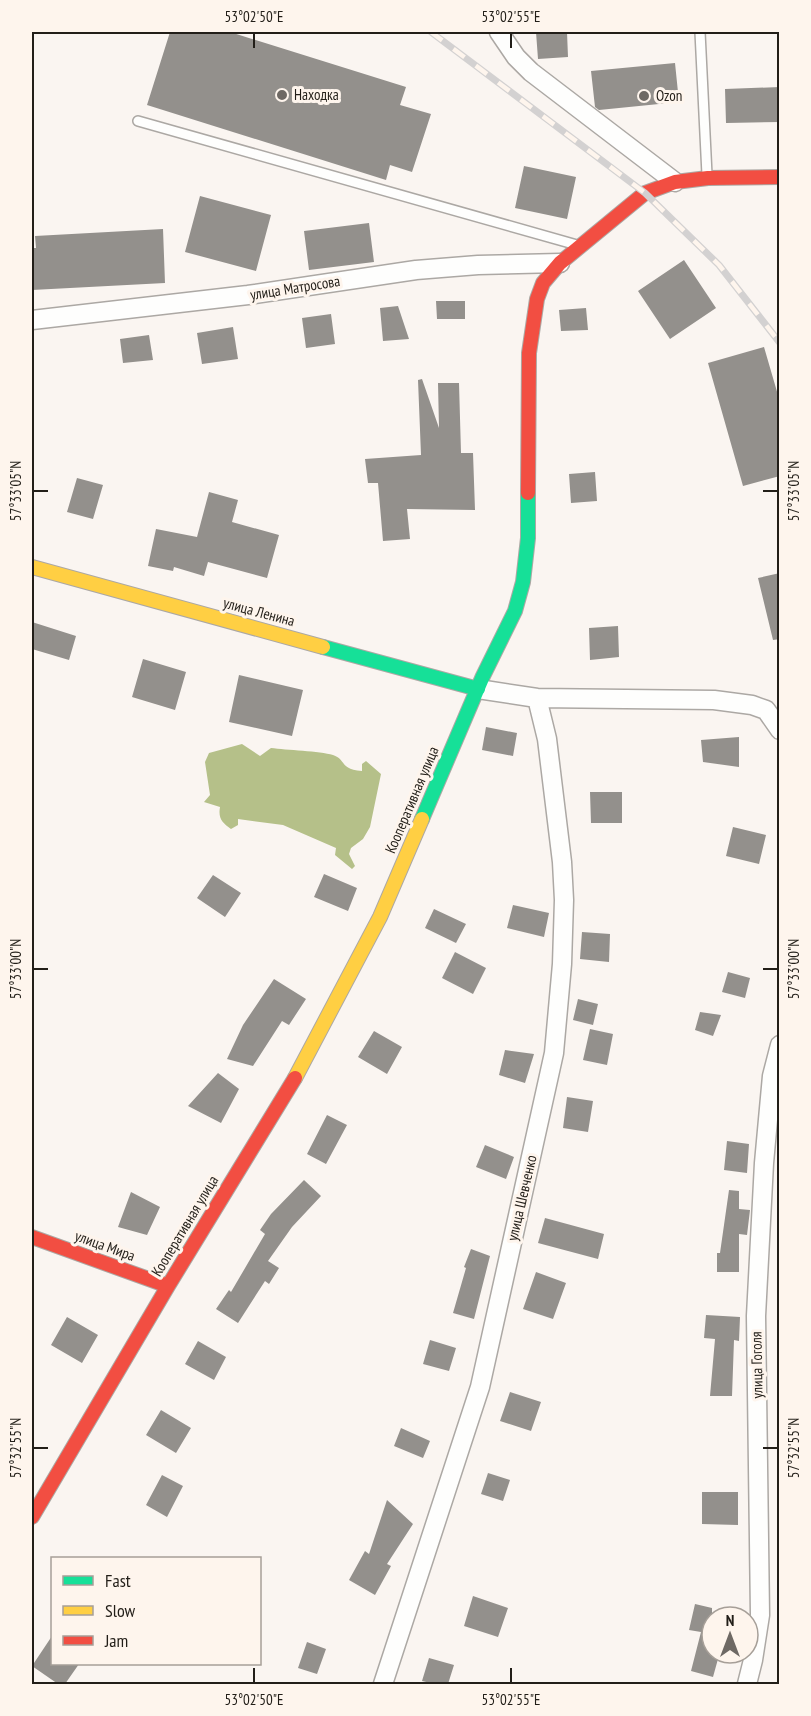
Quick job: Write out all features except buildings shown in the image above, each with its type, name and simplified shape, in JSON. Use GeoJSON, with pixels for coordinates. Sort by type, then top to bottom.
{"type":"FeatureCollection","features":[{"type":"Feature","properties":{"kind":"main road","name":"Кооперативная улица"},"geometry":{"type":"LineString","coordinates":[[32,1517],[168,1286],[297,1075],[381,917],[478,689],[515,611],[523,582],[528,538],[529,353],[537,299],[543,283],[560,263],[645,194],[675,182],[708,178],[777,178]]}},
{"type":"Feature","properties":{"kind":"main road","name":"улица Ленина"},"geometry":{"type":"LineString","coordinates":[[32,567],[478,689]]}},
{"type":"Feature","properties":{"kind":"main road","name":"улица Мира"},"geometry":{"type":"LineString","coordinates":[[32,1237],[168,1286]]}},
{"type":"Feature","properties":{"kind":"street"},"geometry":{"type":"LineString","coordinates":[[499,32],[516,57],[531,72],[675,182]]}},
{"type":"Feature","properties":{"kind":"street","name":"улица Матросова"},"geometry":{"type":"LineString","coordinates":[[32,320],[248,295],[416,270],[478,265],[560,263]]}},
{"type":"Feature","properties":{"kind":"street"},"geometry":{"type":"LineString","coordinates":[[478,689],[537,698],[714,700],[752,705],[766,710],[780,730]]}},
{"type":"Feature","properties":{"kind":"street","name":"улица Шевченко"},"geometry":{"type":"LineString","coordinates":[[383,1684],[480,1387],[554,1053],[562,964],[564,900],[549,750],[537,698]]}},
{"type":"Feature","properties":{"kind":"street","name":"улица Гоголя"},"geometry":{"type":"LineString","coordinates":[[747,1684],[760,1615],[756,1316],[772,1076],[780,1045]]}},
{"type":"Feature","properties":{"kind":"lane"},"geometry":{"type":"LineString","coordinates":[[700,32],[708,178]]}},
{"type":"Feature","properties":{"kind":"lane"},"geometry":{"type":"LineString","coordinates":[[138,121],[580,246]]}},
{"type":"Feature","properties":{"kind":"shaded area"},"geometry":{"type":"Polygon","coordinates":[[[242,744],[260,756],[271,748],[333,755],[346,766],[362,771],[362,764],[366,761],[381,774],[370,827],[363,839],[351,848],[349,854],[355,866],[352,869],[335,855],[336,848],[283,825],[238,819],[238,825],[231,829],[221,820],[220,807],[204,802],[210,795],[205,762],[209,753],[242,744]]]}},
{"type":"Feature","properties":{"kind":"railway"},"geometry":{"type":"LineString","coordinates":[[431,32],[645,193],[719,265],[780,343]]}},
{"type":"Feature","properties":{"kind":"traffic: fast"},"geometry":{"type":"LineString","coordinates":[[422,819],[483,676],[515,611],[523,582],[528,538],[528,493]]}},
{"type":"Feature","properties":{"kind":"traffic: fast"},"geometry":{"type":"LineString","coordinates":[[323,647],[478,689]]}},
{"type":"Feature","properties":{"kind":"traffic: slow"},"geometry":{"type":"LineString","coordinates":[[32,567],[323,647]]}},
{"type":"Feature","properties":{"kind":"traffic: slow"},"geometry":{"type":"LineString","coordinates":[[295,1078],[380,917],[422,819]]}},
{"type":"Feature","properties":{"kind":"traffic: jam"},"geometry":{"type":"LineString","coordinates":[[528,493],[529,353],[537,299],[543,283],[560,263],[645,193],[675,182],[708,178],[780,177]]}},
{"type":"Feature","properties":{"kind":"traffic: jam"},"geometry":{"type":"LineString","coordinates":[[32,1517],[168,1286],[295,1078]]}},
{"type":"Feature","properties":{"kind":"traffic: jam"},"geometry":{"type":"LineString","coordinates":[[32,1237],[168,1286]]}},
{"type":"Feature","properties":{"kind":"place","name":"Находка"},"geometry":{"type":"Point","coordinates":[282,95]}},
{"type":"Feature","properties":{"kind":"place","name":"Ozon"},"geometry":{"type":"Point","coordinates":[644,96]}}]}
